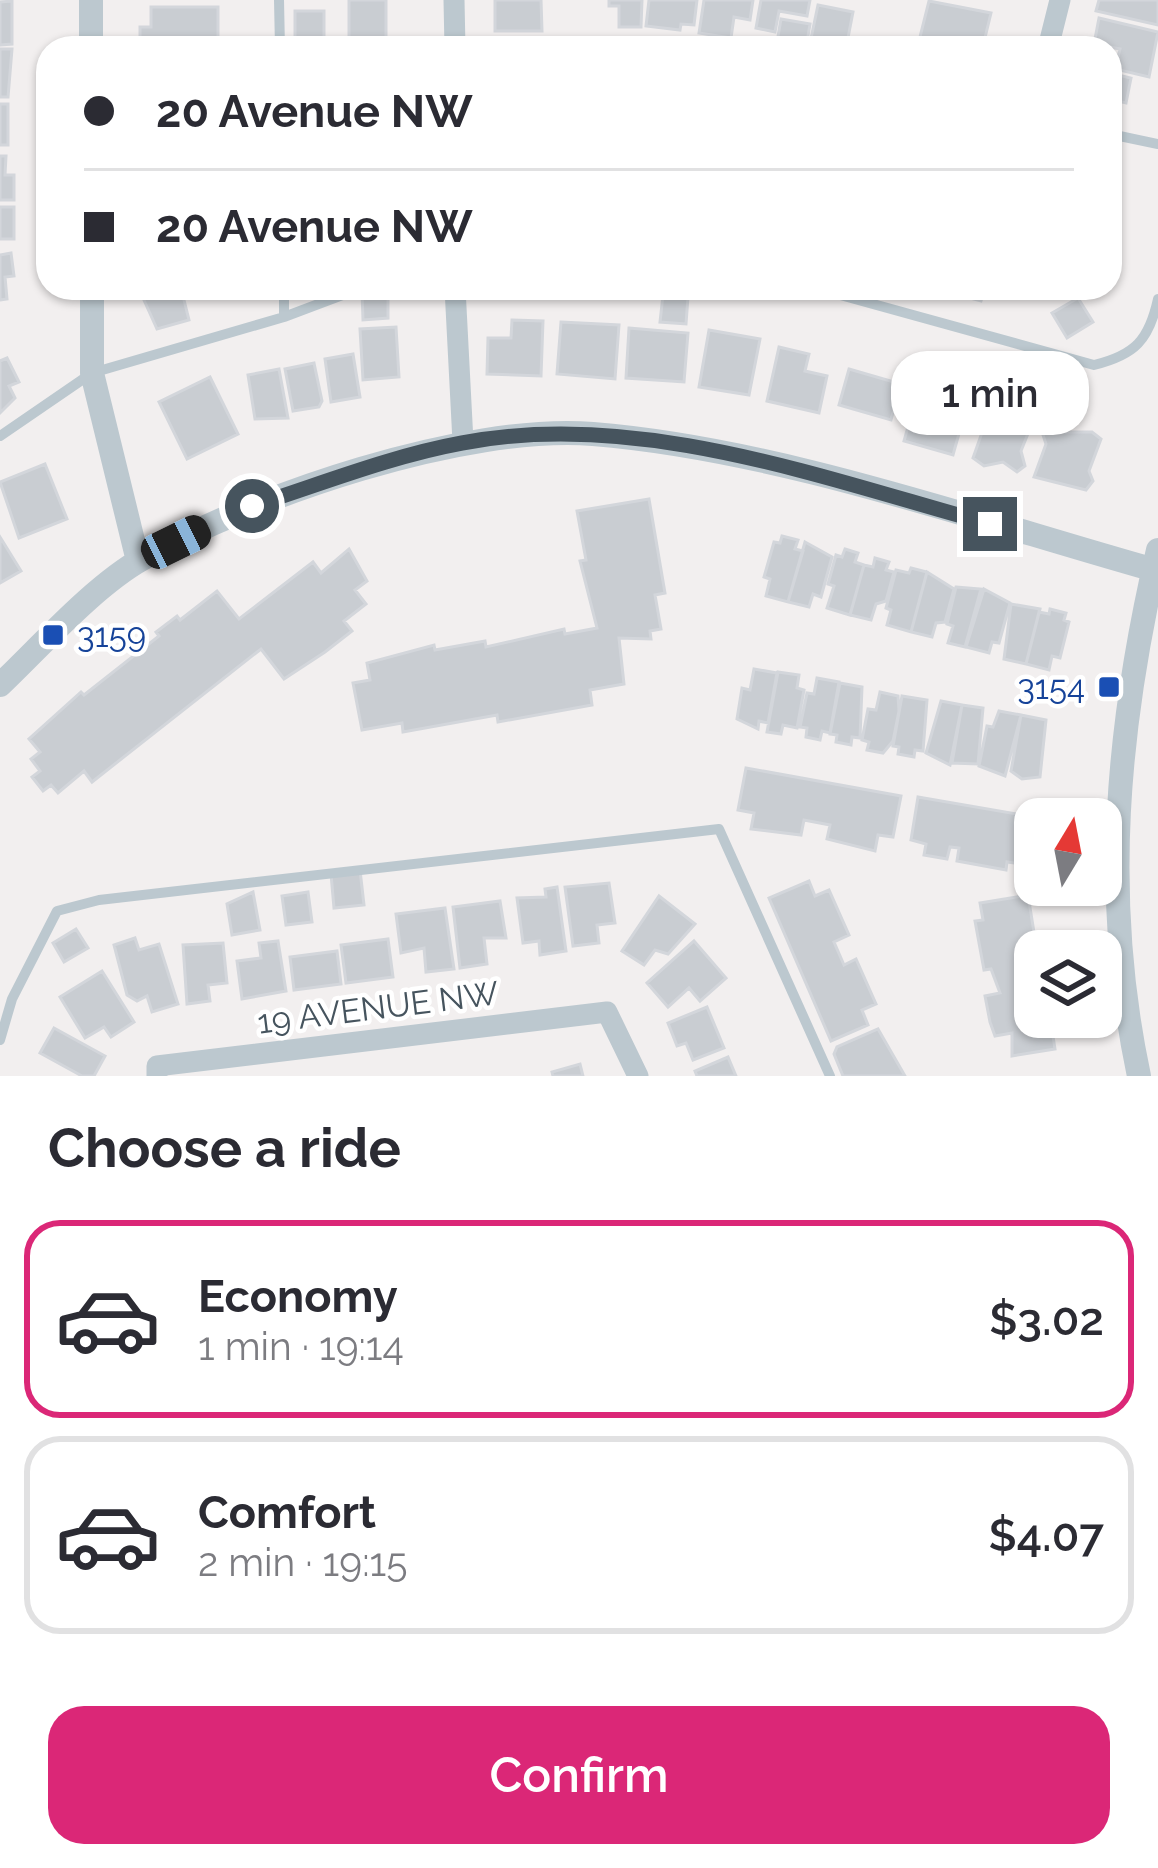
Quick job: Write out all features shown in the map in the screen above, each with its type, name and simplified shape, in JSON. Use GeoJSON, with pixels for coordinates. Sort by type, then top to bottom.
{"type":"FeatureCollection","features":[{"type":"Feature","properties":{"kind":"street"},"geometry":{"type":"LineString","coordinates":[[91,0],[92,36]]}},
{"type":"Feature","properties":{"kind":"street"},"geometry":{"type":"LineString","coordinates":[[454,0],[455,36]]}},
{"type":"Feature","properties":{"kind":"street"},"geometry":{"type":"LineString","coordinates":[[1051,36],[1060,0]]}},
{"type":"Feature","properties":{"kind":"street"},"geometry":{"type":"LineString","coordinates":[[92,300],[92,373],[138,561]]}},
{"type":"Feature","properties":{"kind":"street"},"geometry":{"type":"LineString","coordinates":[[456,300],[463,442]]}},
{"type":"Feature","properties":{"kind":"street"},"geometry":{"type":"LineString","coordinates":[[0,685],[138,561],[252,506],[463,442],[590,434],[752,459],[1156,564],[1125,708],[1117,796],[1119,927],[1139,1076]]}},
{"type":"Feature","properties":{"kind":"street","name":"19 AVENUE NW"},"geometry":{"type":"LineString","coordinates":[[157,1071],[607,1012],[638,1076]]}},
{"type":"Feature","properties":{"kind":"lane"},"geometry":{"type":"LineString","coordinates":[[279,0],[280,36]]}},
{"type":"Feature","properties":{"kind":"lane"},"geometry":{"type":"LineString","coordinates":[[1122,136],[1158,143]]}},
{"type":"Feature","properties":{"kind":"lane"},"geometry":{"type":"LineString","coordinates":[[858,300],[1094,365],[1125,358],[1150,335],[1158,298]]}},
{"type":"Feature","properties":{"kind":"lane"},"geometry":{"type":"LineString","coordinates":[[284,300],[284,317]]}},
{"type":"Feature","properties":{"kind":"lane"},"geometry":{"type":"LineString","coordinates":[[0,436],[92,373],[329,300]]}},
{"type":"Feature","properties":{"kind":"lane"},"geometry":{"type":"LineString","coordinates":[[0,1040],[11,999],[57,910],[99,900],[719,829],[830,1076]]}},
{"type":"Feature","properties":{"kind":"building"},"geometry":{"type":"Polygon","coordinates":[[[349,0],[386,0],[386,36],[349,36],[349,0]]]}},
{"type":"Feature","properties":{"kind":"building"},"geometry":{"type":"Polygon","coordinates":[[[495,0],[541,0],[542,31],[495,31],[495,0]]]}},
{"type":"Feature","properties":{"kind":"building"},"geometry":{"type":"Polygon","coordinates":[[[609,0],[642,0],[641,27],[619,27],[619,6],[609,6],[609,0]]]}},
{"type":"Feature","properties":{"kind":"building"},"geometry":{"type":"Polygon","coordinates":[[[649,0],[697,0],[694,25],[681,24],[680,30],[646,26],[649,0]]]}},
{"type":"Feature","properties":{"kind":"building"},"geometry":{"type":"Polygon","coordinates":[[[704,0],[753,0],[750,20],[734,17],[731,36],[699,33],[704,0]]]}},
{"type":"Feature","properties":{"kind":"building"},"geometry":{"type":"Polygon","coordinates":[[[761,0],[810,0],[807,16],[779,11],[775,32],[756,28],[761,0]]]}},
{"type":"Feature","properties":{"kind":"building"},"geometry":{"type":"Polygon","coordinates":[[[1099,0],[1158,0],[1158,25],[1096,11],[1099,0]]]}},
{"type":"Feature","properties":{"kind":"building"},"geometry":{"type":"Polygon","coordinates":[[[12,1],[12,44],[0,45],[0,2],[12,1]]]}},
{"type":"Feature","properties":{"kind":"building"},"geometry":{"type":"Polygon","coordinates":[[[929,1],[991,13],[985,36],[920,36],[929,1]]]}},
{"type":"Feature","properties":{"kind":"building"},"geometry":{"type":"Polygon","coordinates":[[[818,5],[853,12],[848,36],[812,36],[818,5]]]}},
{"type":"Feature","properties":{"kind":"building"},"geometry":{"type":"Polygon","coordinates":[[[151,7],[218,7],[218,36],[140,36],[140,27],[151,27],[151,7]]]}},
{"type":"Feature","properties":{"kind":"building"},"geometry":{"type":"Polygon","coordinates":[[[295,11],[324,11],[324,36],[295,36],[295,11]]]}},
{"type":"Feature","properties":{"kind":"building"},"geometry":{"type":"Polygon","coordinates":[[[1099,18],[1158,32],[1149,77],[1122,71],[1122,36],[1096,36],[1099,18]]]}},
{"type":"Feature","properties":{"kind":"building"},"geometry":{"type":"Polygon","coordinates":[[[781,19],[810,24],[808,36],[778,36],[781,19]]]}},
{"type":"Feature","properties":{"kind":"building"},"geometry":{"type":"Polygon","coordinates":[[[0,49],[12,49],[8,97],[0,97],[0,49]]]}},
{"type":"Feature","properties":{"kind":"building"},"geometry":{"type":"Polygon","coordinates":[[[1122,76],[1131,78],[1126,103],[1122,102],[1122,76]]]}},
{"type":"Feature","properties":{"kind":"building"},"geometry":{"type":"Polygon","coordinates":[[[0,104],[8,104],[8,145],[0,145],[0,104]]]}},
{"type":"Feature","properties":{"kind":"building"},"geometry":{"type":"Polygon","coordinates":[[[0,156],[6,156],[5,175],[14,175],[14,200],[0,200],[0,156]]]}},
{"type":"Feature","properties":{"kind":"building"},"geometry":{"type":"Polygon","coordinates":[[[0,207],[14,207],[14,239],[0,239],[0,207]]]}},
{"type":"Feature","properties":{"kind":"building"},"geometry":{"type":"Polygon","coordinates":[[[11,253],[14,276],[5,277],[7,299],[0,300],[0,255],[11,253]]]}},
{"type":"Feature","properties":{"kind":"building"},"geometry":{"type":"Polygon","coordinates":[[[144,300],[184,300],[189,320],[157,329],[144,300]]]}},
{"type":"Feature","properties":{"kind":"building"},"geometry":{"type":"Polygon","coordinates":[[[362,300],[388,300],[388,318],[363,320],[362,300]]]}},
{"type":"Feature","properties":{"kind":"building"},"geometry":{"type":"Polygon","coordinates":[[[662,300],[688,300],[686,324],[660,322],[662,300]]]}},
{"type":"Feature","properties":{"kind":"building"},"geometry":{"type":"Polygon","coordinates":[[[1079,300],[1093,322],[1067,338],[1052,313],[1079,300]]]}},
{"type":"Feature","properties":{"kind":"building"},"geometry":{"type":"Polygon","coordinates":[[[512,320],[543,321],[541,376],[487,374],[488,338],[511,338],[512,320]]]}},
{"type":"Feature","properties":{"kind":"building"},"geometry":{"type":"Polygon","coordinates":[[[561,322],[619,325],[615,379],[557,374],[561,322]]]}},
{"type":"Feature","properties":{"kind":"building"},"geometry":{"type":"Polygon","coordinates":[[[396,327],[399,377],[363,380],[360,329],[396,327]]]}},
{"type":"Feature","properties":{"kind":"building"},"geometry":{"type":"Polygon","coordinates":[[[629,328],[688,333],[684,382],[626,378],[629,328]]]}},
{"type":"Feature","properties":{"kind":"building"},"geometry":{"type":"Polygon","coordinates":[[[709,330],[760,339],[749,395],[699,387],[709,330]]]}},
{"type":"Feature","properties":{"kind":"building"},"geometry":{"type":"Polygon","coordinates":[[[779,347],[809,354],[805,371],[827,376],[819,413],[767,401],[779,347]]]}},
{"type":"Feature","properties":{"kind":"building"},"geometry":{"type":"Polygon","coordinates":[[[353,354],[360,397],[331,402],[325,359],[353,354]]]}},
{"type":"Feature","properties":{"kind":"building"},"geometry":{"type":"Polygon","coordinates":[[[7,358],[19,382],[9,386],[15,398],[0,413],[0,361],[7,358]]]}},
{"type":"Feature","properties":{"kind":"building"},"geometry":{"type":"Polygon","coordinates":[[[314,363],[322,401],[319,407],[293,411],[285,369],[314,363]]]}},
{"type":"Feature","properties":{"kind":"building"},"geometry":{"type":"Polygon","coordinates":[[[279,369],[288,418],[255,419],[248,375],[279,369]]]}},
{"type":"Feature","properties":{"kind":"building"},"geometry":{"type":"Polygon","coordinates":[[[849,369],[901,384],[891,420],[839,405],[849,369]]]}},
{"type":"Feature","properties":{"kind":"building"},"geometry":{"type":"Polygon","coordinates":[[[210,377],[238,434],[187,459],[159,402],[210,377]]]}},
{"type":"Feature","properties":{"kind":"building"},"geometry":{"type":"Polygon","coordinates":[[[920,384],[969,398],[953,455],[904,441],[920,384]]]}},
{"type":"Feature","properties":{"kind":"building"},"geometry":{"type":"Polygon","coordinates":[[[994,407],[1004,416],[1022,413],[1033,421],[1021,451],[1025,466],[1017,472],[1003,462],[984,466],[973,458],[984,427],[981,414],[994,407]]]}},
{"type":"Feature","properties":{"kind":"building"},"geometry":{"type":"Polygon","coordinates":[[[1056,424],[1064,432],[1092,432],[1101,439],[1089,471],[1093,481],[1086,490],[1034,477],[1046,444],[1042,432],[1056,424]]]}},
{"type":"Feature","properties":{"kind":"building"},"geometry":{"type":"Polygon","coordinates":[[[45,464],[67,519],[19,538],[0,482],[45,464]]]}},
{"type":"Feature","properties":{"kind":"building"},"geometry":{"type":"Polygon","coordinates":[[[649,499],[665,593],[655,595],[661,629],[650,631],[651,639],[619,638],[624,684],[590,690],[592,705],[498,722],[497,715],[403,732],[402,723],[362,730],[353,683],[370,680],[367,663],[434,645],[435,650],[485,641],[486,647],[564,629],[565,634],[597,628],[580,561],[586,560],[577,511],[649,499]]]}},
{"type":"Feature","properties":{"kind":"building"},"geometry":{"type":"Polygon","coordinates":[[[782,536],[798,540],[795,549],[803,551],[788,602],[766,596],[770,579],[764,577],[774,542],[780,543],[782,536]]]}},
{"type":"Feature","properties":{"kind":"building"},"geometry":{"type":"Polygon","coordinates":[[[0,537],[21,571],[0,583],[0,537]]]}},
{"type":"Feature","properties":{"kind":"building"},"geometry":{"type":"Polygon","coordinates":[[[805,542],[832,557],[821,597],[813,594],[809,607],[788,602],[805,542]]]}},
{"type":"Feature","properties":{"kind":"building"},"geometry":{"type":"Polygon","coordinates":[[[349,549],[367,581],[355,590],[366,604],[344,621],[352,631],[325,652],[284,679],[261,649],[92,782],[84,771],[58,793],[51,785],[43,791],[32,777],[40,771],[31,759],[40,752],[29,739],[81,692],[84,695],[159,636],[156,632],[177,616],[180,620],[217,591],[239,619],[313,562],[321,573],[349,549]]]}},
{"type":"Feature","properties":{"kind":"building"},"geometry":{"type":"Polygon","coordinates":[[[845,549],[858,553],[855,562],[864,565],[850,615],[827,608],[836,555],[842,557],[845,549]]]}},
{"type":"Feature","properties":{"kind":"building"},"geometry":{"type":"Polygon","coordinates":[[[875,558],[889,562],[886,570],[894,572],[886,601],[876,604],[871,620],[850,615],[864,565],[873,567],[875,558]]]}},
{"type":"Feature","properties":{"kind":"building"},"geometry":{"type":"Polygon","coordinates":[[[911,568],[927,572],[911,632],[887,625],[891,610],[886,608],[896,570],[909,573],[911,568]]]}},
{"type":"Feature","properties":{"kind":"building"},"geometry":{"type":"Polygon","coordinates":[[[927,572],[954,589],[945,622],[936,623],[932,637],[911,632],[927,572]]]}},
{"type":"Feature","properties":{"kind":"building"},"geometry":{"type":"Polygon","coordinates":[[[956,587],[981,589],[965,647],[948,643],[953,626],[947,624],[956,587]]]}},
{"type":"Feature","properties":{"kind":"building"},"geometry":{"type":"Polygon","coordinates":[[[984,589],[1010,603],[999,643],[992,642],[989,653],[966,647],[984,589]]]}},
{"type":"Feature","properties":{"kind":"building"},"geometry":{"type":"Polygon","coordinates":[[[1011,604],[1040,609],[1026,664],[1004,659],[1011,604]]]}},
{"type":"Feature","properties":{"kind":"building"},"geometry":{"type":"Polygon","coordinates":[[[1050,609],[1066,613],[1064,620],[1069,622],[1060,658],[1052,656],[1049,670],[1026,664],[1039,612],[1049,614],[1050,609]]]}},
{"type":"Feature","properties":{"kind":"building"},"geometry":{"type":"Polygon","coordinates":[[[754,669],[777,673],[768,723],[759,721],[758,729],[737,719],[742,688],[750,690],[754,669]]]}},
{"type":"Feature","properties":{"kind":"building"},"geometry":{"type":"Polygon","coordinates":[[[778,672],[799,675],[797,688],[804,690],[797,728],[783,725],[781,734],[767,732],[778,672]]]}},
{"type":"Feature","properties":{"kind":"building"},"geometry":{"type":"Polygon","coordinates":[[[817,678],[839,682],[830,733],[822,731],[820,740],[806,737],[807,728],[800,727],[807,693],[814,694],[817,678]]]}},
{"type":"Feature","properties":{"kind":"building"},"geometry":{"type":"Polygon","coordinates":[[[840,683],[862,687],[860,738],[852,737],[851,745],[836,742],[837,735],[830,734],[840,683]]]}},
{"type":"Feature","properties":{"kind":"building"},"geometry":{"type":"Polygon","coordinates":[[[880,692],[898,696],[899,711],[893,741],[883,753],[867,750],[869,742],[862,740],[868,709],[876,710],[880,692]]]}},
{"type":"Feature","properties":{"kind":"building"},"geometry":{"type":"Polygon","coordinates":[[[902,696],[927,700],[923,751],[915,750],[914,757],[898,754],[899,747],[893,746],[902,696]]]}},
{"type":"Feature","properties":{"kind":"building"},"geometry":{"type":"Polygon","coordinates":[[[941,701],[962,705],[950,765],[926,753],[941,701]]]}},
{"type":"Feature","properties":{"kind":"building"},"geometry":{"type":"Polygon","coordinates":[[[962,705],[983,708],[978,764],[952,763],[962,705]]]}},
{"type":"Feature","properties":{"kind":"building"},"geometry":{"type":"Polygon","coordinates":[[[999,711],[1021,715],[1005,776],[979,766],[987,726],[993,727],[999,711]]]}},
{"type":"Feature","properties":{"kind":"building"},"geometry":{"type":"Polygon","coordinates":[[[1021,715],[1046,720],[1040,777],[1022,779],[1011,771],[1021,715]]]}},
{"type":"Feature","properties":{"kind":"building"},"geometry":{"type":"Polygon","coordinates":[[[746,768],[901,796],[893,837],[878,835],[875,851],[827,839],[830,825],[804,820],[801,835],[751,829],[754,813],[738,810],[746,768]]]}},
{"type":"Feature","properties":{"kind":"building"},"geometry":{"type":"Polygon","coordinates":[[[918,797],[1014,813],[1014,863],[1007,862],[1006,870],[957,861],[959,848],[950,847],[947,859],[924,855],[926,844],[911,840],[918,797]]]}},
{"type":"Feature","properties":{"kind":"building"},"geometry":{"type":"Polygon","coordinates":[[[360,870],[364,905],[334,908],[331,874],[360,870]]]}},
{"type":"Feature","properties":{"kind":"building"},"geometry":{"type":"Polygon","coordinates":[[[809,881],[815,896],[829,890],[849,935],[834,942],[844,965],[856,959],[876,1004],[862,1010],[868,1025],[831,1041],[769,898],[809,881]]]}},
{"type":"Feature","properties":{"kind":"building"},"geometry":{"type":"Polygon","coordinates":[[[609,883],[615,923],[597,925],[599,943],[573,946],[565,887],[609,883]]]}},
{"type":"Feature","properties":{"kind":"building"},"geometry":{"type":"Polygon","coordinates":[[[557,887],[566,951],[540,955],[539,941],[523,943],[517,898],[546,897],[545,889],[557,887]]]}},
{"type":"Feature","properties":{"kind":"building"},"geometry":{"type":"Polygon","coordinates":[[[253,892],[260,930],[232,935],[227,904],[253,892]]]}},
{"type":"Feature","properties":{"kind":"building"},"geometry":{"type":"Polygon","coordinates":[[[308,892],[312,922],[286,925],[282,896],[308,892]]]}},
{"type":"Feature","properties":{"kind":"building"},"geometry":{"type":"Polygon","coordinates":[[[659,896],[695,924],[668,954],[655,950],[644,965],[622,951],[659,896]]]}},
{"type":"Feature","properties":{"kind":"building"},"geometry":{"type":"Polygon","coordinates":[[[1014,897],[1014,906],[1030,906],[1034,930],[1014,930],[1014,1038],[1053,1038],[1055,1049],[1012,1056],[1012,1033],[995,1036],[985,996],[1000,993],[991,969],[984,970],[975,921],[983,920],[980,903],[1014,897]]]}},
{"type":"Feature","properties":{"kind":"building"},"geometry":{"type":"Polygon","coordinates":[[[500,901],[506,938],[484,938],[487,964],[460,968],[453,907],[500,901]]]}},
{"type":"Feature","properties":{"kind":"building"},"geometry":{"type":"Polygon","coordinates":[[[445,908],[454,969],[426,972],[424,948],[401,953],[396,914],[445,908]]]}},
{"type":"Feature","properties":{"kind":"building"},"geometry":{"type":"Polygon","coordinates":[[[76,929],[88,948],[64,962],[53,943],[76,929]]]}},
{"type":"Feature","properties":{"kind":"building"},"geometry":{"type":"Polygon","coordinates":[[[135,938],[139,950],[159,944],[178,1004],[152,1012],[147,996],[137,1001],[127,995],[114,945],[135,938]]]}},
{"type":"Feature","properties":{"kind":"building"},"geometry":{"type":"Polygon","coordinates":[[[388,939],[393,977],[346,983],[341,945],[388,939]]]}},
{"type":"Feature","properties":{"kind":"building"},"geometry":{"type":"Polygon","coordinates":[[[278,941],[286,991],[242,999],[237,961],[261,958],[259,943],[278,941]]]}},
{"type":"Feature","properties":{"kind":"building"},"geometry":{"type":"Polygon","coordinates":[[[694,941],[726,978],[700,1001],[689,988],[668,1007],[647,983],[694,941]]]}},
{"type":"Feature","properties":{"kind":"building"},"geometry":{"type":"Polygon","coordinates":[[[223,943],[227,983],[208,985],[210,1001],[187,1004],[183,945],[223,943]]]}},
{"type":"Feature","properties":{"kind":"building"},"geometry":{"type":"Polygon","coordinates":[[[337,951],[341,984],[294,990],[290,957],[337,951]]]}},
{"type":"Feature","properties":{"kind":"building"},"geometry":{"type":"Polygon","coordinates":[[[102,971],[134,1022],[111,1037],[104,1027],[85,1038],[60,997],[102,971]]]}},
{"type":"Feature","properties":{"kind":"building"},"geometry":{"type":"Polygon","coordinates":[[[707,1007],[724,1048],[693,1060],[686,1043],[677,1046],[668,1023],[707,1007]]]}},
{"type":"Feature","properties":{"kind":"building"},"geometry":{"type":"Polygon","coordinates":[[[54,1028],[105,1056],[94,1076],[82,1076],[40,1053],[54,1028]]]}},
{"type":"Feature","properties":{"kind":"building"},"geometry":{"type":"Polygon","coordinates":[[[878,1029],[905,1076],[843,1076],[834,1054],[837,1047],[878,1029]]]}},
{"type":"Feature","properties":{"kind":"building"},"geometry":{"type":"Polygon","coordinates":[[[728,1057],[736,1076],[697,1076],[695,1071],[728,1057]]]}},
{"type":"Feature","properties":{"kind":"building"},"geometry":{"type":"Polygon","coordinates":[[[580,1064],[583,1076],[553,1076],[552,1072],[580,1064]]]}},
{"type":"Feature","properties":{"kind":"place","name":"3159"},"geometry":{"type":"Point","coordinates":[53,635]}},
{"type":"Feature","properties":{"kind":"place","name":"3154"},"geometry":{"type":"Point","coordinates":[1109,687]}},
{"type":"Feature","properties":{"kind":"route"},"geometry":{"type":"LineString","coordinates":[[252,506],[463,442],[590,434],[752,459],[990,524]]}}]}
